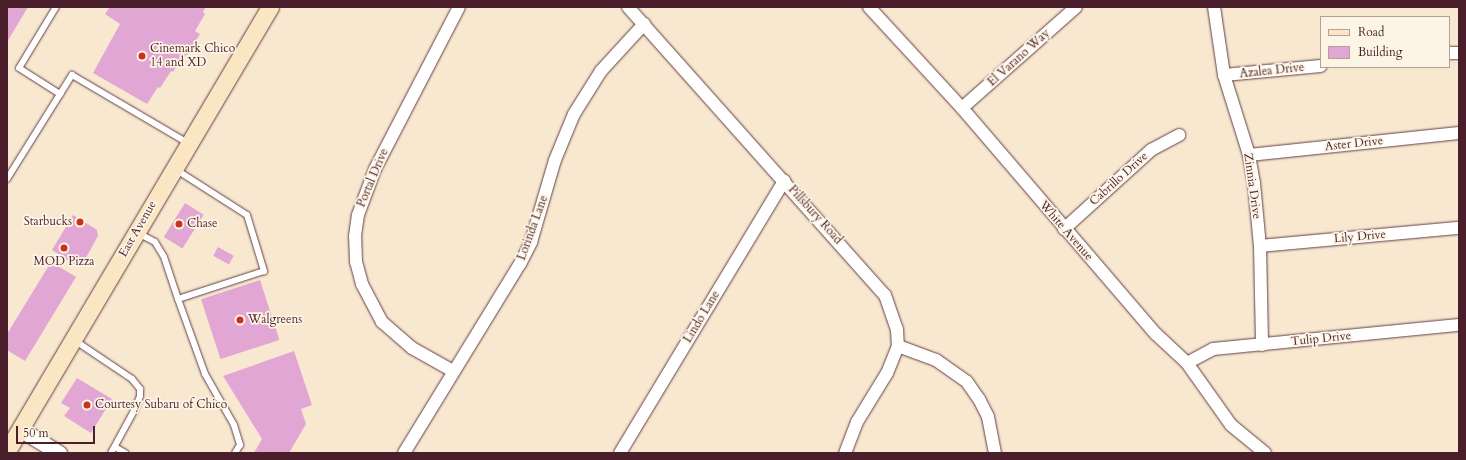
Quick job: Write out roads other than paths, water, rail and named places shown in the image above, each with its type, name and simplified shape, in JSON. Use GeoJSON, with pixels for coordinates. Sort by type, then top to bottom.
{"type":"FeatureCollection","features":[{"type":"Feature","properties":{"kind":"main road","name":"East Avenue"},"geometry":{"type":"LineString","coordinates":[[7,451],[14,425],[73,340],[173,168],[270,7]]}},
{"type":"Feature","properties":{"kind":"street","name":"Portal Drive"},"geometry":{"type":"LineString","coordinates":[[453,371],[412,348],[382,322],[362,284],[356,262],[354,236],[358,215],[375,169],[459,7]]}},
{"type":"Feature","properties":{"kind":"street","name":"Pillsbury Road"},"geometry":{"type":"LineString","coordinates":[[628,7],[885,295],[897,329],[898,346],[887,373],[857,422],[845,453]]}},
{"type":"Feature","properties":{"kind":"street","name":"White Avenue"},"geometry":{"type":"LineString","coordinates":[[869,7],[962,108],[1064,229],[1156,334],[1187,363],[1231,425],[1265,453]]}},
{"type":"Feature","properties":{"kind":"street","name":"El Varano Way"},"geometry":{"type":"LineString","coordinates":[[962,108],[1076,7]]}},
{"type":"Feature","properties":{"kind":"street","name":"Zinnia Drive"},"geometry":{"type":"LineString","coordinates":[[1214,7],[1224,75],[1249,155],[1260,246],[1262,345]]}},
{"type":"Feature","properties":{"kind":"street","name":"Lorinda Lane"},"geometry":{"type":"LineString","coordinates":[[404,453],[520,264],[530,242],[559,148],[574,114],[601,70],[644,24]]}},
{"type":"Feature","properties":{"kind":"street","name":"Azalea Drive"},"geometry":{"type":"LineString","coordinates":[[1224,75],[1320,66]]}},
{"type":"Feature","properties":{"kind":"street","name":"Aster Drive"},"geometry":{"type":"LineString","coordinates":[[1249,155],[1459,133]]}},
{"type":"Feature","properties":{"kind":"street","name":"Cabrillo Drive"},"geometry":{"type":"LineString","coordinates":[[1064,229],[1151,150],[1179,135]]}},
{"type":"Feature","properties":{"kind":"street","name":"Lindo Lane"},"geometry":{"type":"LineString","coordinates":[[620,453],[784,181]]}},
{"type":"Feature","properties":{"kind":"street","name":"Lily Drive"},"geometry":{"type":"LineString","coordinates":[[1260,246],[1459,228]]}},
{"type":"Feature","properties":{"kind":"street","name":"Tulip Drive"},"geometry":{"type":"LineString","coordinates":[[1187,363],[1213,349],[1459,325]]}},
{"type":"Feature","properties":{"kind":"street"},"geometry":{"type":"LineString","coordinates":[[898,346],[936,360],[966,382],[980,399],[988,417],[995,453]]}},
{"type":"Feature","properties":{"kind":"street"},"geometry":{"type":"LineString","coordinates":[[14,425],[59,453]]}},
{"type":"Feature","properties":{"kind":"lane"},"geometry":{"type":"LineString","coordinates":[[56,7],[19,68],[60,94]]}},
{"type":"Feature","properties":{"kind":"lane"},"geometry":{"type":"LineString","coordinates":[[7,180],[72,75],[188,143]]}},
{"type":"Feature","properties":{"kind":"lane"},"geometry":{"type":"LineString","coordinates":[[173,168],[247,215],[264,271],[178,299]]}},
{"type":"Feature","properties":{"kind":"lane"},"geometry":{"type":"LineString","coordinates":[[136,232],[155,242],[164,257],[205,374],[234,426],[240,445],[235,453]]}},
{"type":"Feature","properties":{"kind":"lane"},"geometry":{"type":"LineString","coordinates":[[73,340],[132,379],[140,389],[140,396],[135,409],[111,453]]}},
{"type":"Feature","properties":{"kind":"lane"},"geometry":{"type":"LineString","coordinates":[[115,447],[125,453]]}},
{"type":"Feature","properties":{"kind":"place","name":"Cinemark Chico 14 and XD"},"geometry":{"type":"Point","coordinates":[142,56]}},
{"type":"Feature","properties":{"kind":"place","name":"Starbucks"},"geometry":{"type":"Point","coordinates":[80,222]}},
{"type":"Feature","properties":{"kind":"place","name":"Chase"},"geometry":{"type":"Point","coordinates":[179,224]}},
{"type":"Feature","properties":{"kind":"place","name":"MOD Pizza"},"geometry":{"type":"Point","coordinates":[64,248]}},
{"type":"Feature","properties":{"kind":"place","name":"Walgreens"},"geometry":{"type":"Point","coordinates":[240,320]}},
{"type":"Feature","properties":{"kind":"place","name":"Courtesy Subaru of Chico"},"geometry":{"type":"Point","coordinates":[87,405]}}]}
